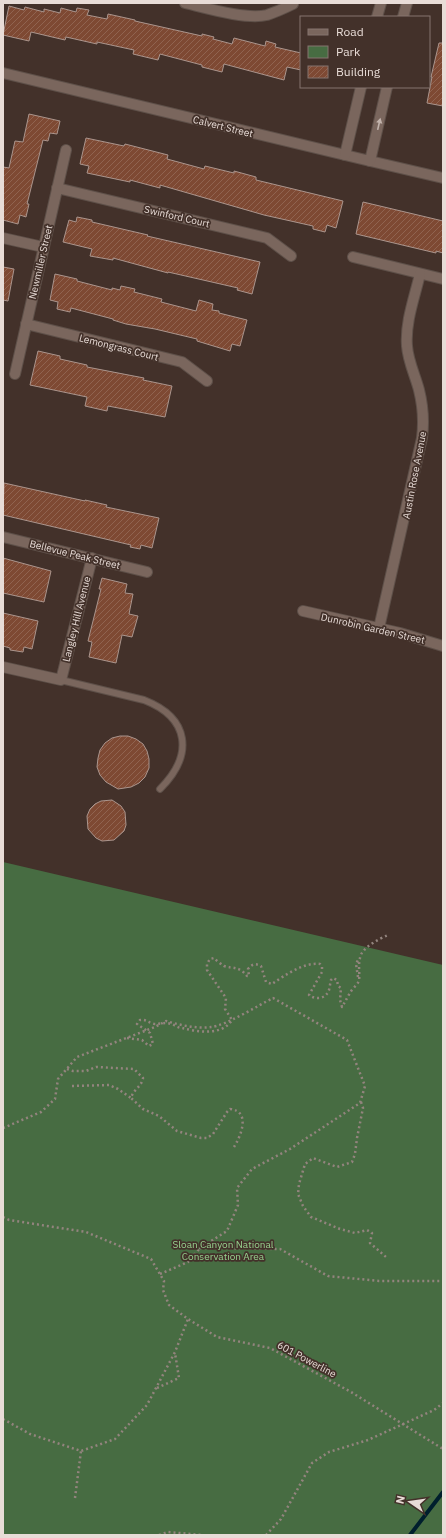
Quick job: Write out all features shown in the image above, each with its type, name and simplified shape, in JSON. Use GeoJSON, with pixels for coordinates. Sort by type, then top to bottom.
{"type":"FeatureCollection","features":[{"type":"Feature","properties":{"kind":"street"},"geometry":{"type":"LineString","coordinates":[[185,3],[219,11],[256,15],[266,15],[293,4]]}},
{"type":"Feature","properties":{"kind":"street"},"geometry":{"type":"LineString","coordinates":[[377,16],[381,3]]}},
{"type":"Feature","properties":{"kind":"street"},"geometry":{"type":"LineString","coordinates":[[403,16],[407,3]]}},
{"type":"Feature","properties":{"kind":"street","name":"Calvert Street"},"geometry":{"type":"LineString","coordinates":[[3,73],[443,178]]}},
{"type":"Feature","properties":{"kind":"street"},"geometry":{"type":"LineString","coordinates":[[345,155],[361,88]]}},
{"type":"Feature","properties":{"kind":"street"},"geometry":{"type":"LineString","coordinates":[[370,161],[387,88]]}},
{"type":"Feature","properties":{"kind":"street","name":"Newmiller Street"},"geometry":{"type":"LineString","coordinates":[[15,374],[66,150]]}},
{"type":"Feature","properties":{"kind":"street","name":"Swinford Court"},"geometry":{"type":"LineString","coordinates":[[57,188],[267,238],[291,256]]}},
{"type":"Feature","properties":{"kind":"street"},"geometry":{"type":"LineString","coordinates":[[3,238],[43,247]]}},
{"type":"Feature","properties":{"kind":"street"},"geometry":{"type":"LineString","coordinates":[[353,257],[443,279]]}},
{"type":"Feature","properties":{"kind":"street","name":"Austin Rose Avenue"},"geometry":{"type":"LineString","coordinates":[[379,628],[422,438],[423,408],[419,389],[409,358],[407,345],[410,318],[420,274]]}},
{"type":"Feature","properties":{"kind":"street","name":"Lemongrass Court"},"geometry":{"type":"LineString","coordinates":[[26,324],[182,362],[207,381]]}},
{"type":"Feature","properties":{"kind":"street","name":"Bellevue Peak Street"},"geometry":{"type":"LineString","coordinates":[[3,537],[147,572]]}},
{"type":"Feature","properties":{"kind":"street","name":"Langley Hill Avenue"},"geometry":{"type":"LineString","coordinates":[[61,680],[92,558]]}},
{"type":"Feature","properties":{"kind":"street","name":"Dunrobin Garden Street"},"geometry":{"type":"LineString","coordinates":[[303,612],[379,628],[423,639],[443,646]]}},
{"type":"Feature","properties":{"kind":"street"},"geometry":{"type":"LineString","coordinates":[[3,667],[61,680]]}},
{"type":"Feature","properties":{"kind":"lane"},"geometry":{"type":"LineString","coordinates":[[61,680],[144,700],[157,705],[168,713],[178,724],[182,738],[182,754],[177,768],[169,780],[160,789]]}},
{"type":"Feature","properties":{"kind":"path"},"geometry":{"type":"LineString","coordinates":[[232,1020],[226,1009],[226,998],[208,970],[207,964],[210,959],[214,958],[224,966],[233,966],[244,972],[247,976],[249,976],[248,969],[251,965],[256,964],[261,966],[266,982],[272,984],[295,970],[320,964],[322,967],[322,972],[309,995],[314,998],[320,998],[329,991],[331,980],[333,978],[337,980],[338,986],[341,988],[340,1000],[342,1007],[358,983],[360,957],[376,940],[388,935]]}},
{"type":"Feature","properties":{"kind":"path"},"geometry":{"type":"LineString","coordinates":[[3,1128],[40,1112],[55,1099],[58,1079],[77,1057],[166,1021],[184,1026],[212,1028],[232,1020],[273,998],[347,1040],[365,1086],[360,1103],[290,1149],[252,1169],[237,1188],[238,1205],[227,1231],[200,1248],[188,1262],[160,1274]]}},
{"type":"Feature","properties":{"kind":"path"},"geometry":{"type":"LineString","coordinates":[[126,1038],[142,1040],[148,1046],[151,1046],[153,1044],[152,1035],[137,1024],[138,1021],[143,1020],[153,1024],[160,1024]]}},
{"type":"Feature","properties":{"kind":"path"},"geometry":{"type":"LineString","coordinates":[[67,1069],[73,1071],[86,1071],[96,1067],[134,1069],[143,1078],[143,1081],[132,1093],[131,1098]]}},
{"type":"Feature","properties":{"kind":"path"},"geometry":{"type":"LineString","coordinates":[[72,1086],[109,1086],[118,1089],[143,1109],[159,1116],[176,1131],[201,1138],[207,1138],[213,1134],[227,1112],[230,1109],[233,1110],[238,1112],[242,1119],[243,1127],[240,1138],[234,1148]]}},
{"type":"Feature","properties":{"kind":"path"},"geometry":{"type":"LineString","coordinates":[[360,1101],[363,1108],[355,1154],[352,1162],[337,1167],[313,1158],[305,1164],[298,1184],[298,1194],[303,1206],[311,1217],[340,1229],[355,1233],[367,1230],[372,1233],[370,1244],[386,1257]]}},
{"type":"Feature","properties":{"kind":"path","name":"601 Powerline"},"geometry":{"type":"LineString","coordinates":[[3,1217],[9,1220],[86,1232],[151,1259],[164,1281],[164,1290],[169,1305],[188,1319],[216,1337],[270,1348],[351,1392],[443,1449]]}},
{"type":"Feature","properties":{"kind":"path"},"geometry":{"type":"LineString","coordinates":[[200,1248],[280,1249],[328,1276],[379,1281],[443,1281]]}},
{"type":"Feature","properties":{"kind":"path"},"geometry":{"type":"LineString","coordinates":[[3,1419],[30,1434],[82,1450],[115,1439],[147,1405],[175,1352],[188,1319]]}},
{"type":"Feature","properties":{"kind":"path"},"geometry":{"type":"LineString","coordinates":[[156,1389],[179,1378],[175,1352]]}},
{"type":"Feature","properties":{"kind":"path"},"geometry":{"type":"LineString","coordinates":[[266,1535],[281,1519],[312,1463],[329,1452],[368,1440],[434,1410],[443,1403]]}},
{"type":"Feature","properties":{"kind":"path"},"geometry":{"type":"LineString","coordinates":[[75,1498],[82,1450]]}},
{"type":"Feature","properties":{"kind":"path"},"geometry":{"type":"LineString","coordinates":[[159,1535],[168,1532],[202,1535]]}},
{"type":"Feature","properties":{"kind":"green space","name":"Sloan Canyon National Conservation Area"},"geometry":{"type":"Polygon","coordinates":[[[3,862],[443,965],[443,1535],[3,1535],[3,862]]]}},
{"type":"Feature","properties":{"kind":"building"},"geometry":{"type":"Polygon","coordinates":[[[9,6],[24,10],[25,7],[44,12],[44,9],[60,13],[61,8],[76,12],[77,8],[89,10],[87,15],[107,19],[108,14],[202,36],[202,34],[214,37],[213,39],[232,44],[234,38],[265,46],[266,41],[276,44],[275,47],[300,53],[300,70],[287,67],[284,80],[224,64],[222,72],[160,54],[158,60],[133,54],[134,50],[66,37],[65,40],[31,32],[29,41],[3,35],[9,6]]]}},
{"type":"Feature","properties":{"kind":"building"},"geometry":{"type":"Polygon","coordinates":[[[439,43],[443,43],[443,106],[427,103],[439,43]]]}},
{"type":"Feature","properties":{"kind":"building"},"geometry":{"type":"Polygon","coordinates":[[[29,114],[60,121],[57,134],[50,133],[48,141],[43,140],[27,204],[29,204],[26,217],[20,215],[18,224],[3,220],[3,167],[9,168],[15,141],[23,142],[29,114]]]}},
{"type":"Feature","properties":{"kind":"building"},"geometry":{"type":"Polygon","coordinates":[[[86,138],[124,146],[125,144],[168,155],[167,159],[204,169],[205,166],[234,173],[234,171],[256,177],[256,180],[343,201],[336,228],[327,225],[325,232],[313,229],[313,226],[264,215],[160,185],[160,188],[130,180],[130,182],[87,173],[89,166],[80,164],[86,138]]]}},
{"type":"Feature","properties":{"kind":"building"},"geometry":{"type":"Polygon","coordinates":[[[363,202],[443,221],[443,253],[436,251],[436,253],[356,234],[363,202]]]}},
{"type":"Feature","properties":{"kind":"building"},"geometry":{"type":"Polygon","coordinates":[[[77,217],[148,235],[147,236],[260,262],[252,294],[237,290],[238,288],[168,273],[113,258],[113,260],[90,256],[92,249],[63,242],[69,220],[76,222],[77,217]]]}},
{"type":"Feature","properties":{"kind":"building"},"geometry":{"type":"Polygon","coordinates":[[[3,267],[14,269],[8,301],[3,300],[3,267]]]}},
{"type":"Feature","properties":{"kind":"building"},"geometry":{"type":"Polygon","coordinates":[[[55,274],[112,290],[112,288],[120,290],[121,286],[135,289],[134,292],[162,299],[161,302],[196,311],[199,300],[213,304],[212,310],[247,320],[240,346],[232,344],[230,351],[197,341],[197,339],[126,324],[71,308],[70,312],[57,309],[58,302],[50,300],[55,274]]]}},
{"type":"Feature","properties":{"kind":"building"},"geometry":{"type":"Polygon","coordinates":[[[38,351],[60,356],[60,359],[87,365],[87,367],[144,378],[143,380],[172,386],[165,417],[108,406],[107,411],[85,406],[87,397],[30,385],[38,351]]]}},
{"type":"Feature","properties":{"kind":"building"},"geometry":{"type":"Polygon","coordinates":[[[4,483],[85,500],[107,505],[106,507],[159,518],[152,548],[141,545],[140,549],[130,547],[131,545],[3,515],[4,483]]]}},
{"type":"Feature","properties":{"kind":"building"},"geometry":{"type":"Polygon","coordinates":[[[3,558],[51,571],[44,602],[3,593],[3,558]]]}},
{"type":"Feature","properties":{"kind":"building"},"geometry":{"type":"Polygon","coordinates":[[[102,578],[127,584],[125,593],[133,594],[129,614],[138,616],[132,637],[122,635],[116,663],[89,657],[92,642],[88,641],[101,589],[99,589],[102,578]]]}},
{"type":"Feature","properties":{"kind":"building"},"geometry":{"type":"Polygon","coordinates":[[[3,613],[38,621],[32,649],[24,647],[23,652],[10,650],[10,648],[3,646],[3,613]]]}},
{"type":"Feature","properties":{"kind":"building"},"geometry":{"type":"Polygon","coordinates":[[[128,736],[143,744],[149,759],[149,768],[145,777],[139,783],[131,787],[118,789],[106,782],[100,775],[97,767],[100,750],[105,743],[112,738],[128,736]]]}},
{"type":"Feature","properties":{"kind":"building"},"geometry":{"type":"Polygon","coordinates":[[[112,800],[121,806],[125,812],[126,825],[124,831],[114,840],[102,841],[96,838],[88,829],[87,816],[90,809],[95,804],[101,801],[112,800]]]}},
{"type":"Feature","properties":{"kind":"waterway"},"geometry":{"type":"LineString","coordinates":[[410,1535],[443,1492]]}}]}
